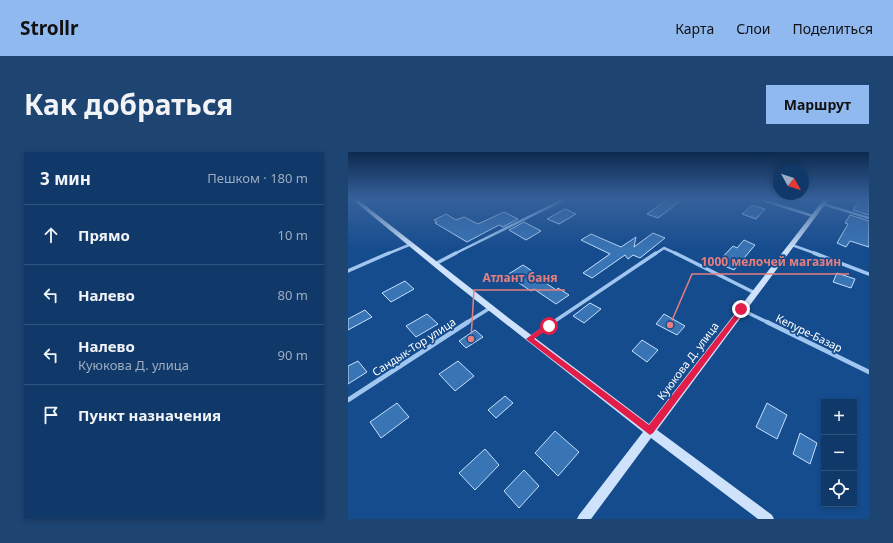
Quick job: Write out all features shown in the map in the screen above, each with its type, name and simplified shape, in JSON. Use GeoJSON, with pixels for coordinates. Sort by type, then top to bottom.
{"type":"FeatureCollection","features":[{"type":"Feature","properties":{"kind":"street"},"geometry":{"type":"LineString","coordinates":[[375,216],[433,265],[529,339],[768,519]]}},
{"type":"Feature","properties":{"kind":"street"},"geometry":{"type":"LineString","coordinates":[[433,265],[531,216]]}},
{"type":"Feature","properties":{"kind":"street","name":"Куюкова Д. улица"},"geometry":{"type":"LineString","coordinates":[[584,519],[741,309],[755,293],[813,216]]}},
{"type":"Feature","properties":{"kind":"street"},"geometry":{"type":"LineString","coordinates":[[348,271],[409,245]]}},
{"type":"Feature","properties":{"kind":"street"},"geometry":{"type":"LineString","coordinates":[[792,245],[869,274]]}},
{"type":"Feature","properties":{"kind":"street"},"geometry":{"type":"LineString","coordinates":[[529,339],[664,248],[755,293]]}},
{"type":"Feature","properties":{"kind":"street","name":"Сандык-Тор улица"},"geometry":{"type":"LineString","coordinates":[[348,400],[490,308]]}},
{"type":"Feature","properties":{"kind":"street","name":"Кепуре-Базар"},"geometry":{"type":"LineString","coordinates":[[741,309],[869,372]]}},
{"type":"Feature","properties":{"kind":"building"},"geometry":{"type":"Polygon","coordinates":[[[442,216],[450,216],[456,220],[464,217],[478,224],[495,216],[512,216],[518,219],[503,227],[499,225],[467,242],[435,223],[437,222],[434,220],[442,216]]]}},
{"type":"Feature","properties":{"kind":"building"},"geometry":{"type":"Polygon","coordinates":[[[552,216],[572,216],[559,224],[547,219],[552,216]]]}},
{"type":"Feature","properties":{"kind":"building"},"geometry":{"type":"Polygon","coordinates":[[[748,216],[759,216],[756,219],[748,216]]]}},
{"type":"Feature","properties":{"kind":"building"},"geometry":{"type":"Polygon","coordinates":[[[849,216],[869,221],[869,247],[850,241],[846,247],[837,243],[848,224],[845,223],[849,216]]]}},
{"type":"Feature","properties":{"kind":"building"},"geometry":{"type":"Polygon","coordinates":[[[524,222],[541,231],[526,240],[509,230],[524,222]]]}},
{"type":"Feature","properties":{"kind":"building"},"geometry":{"type":"Polygon","coordinates":[[[653,233],[665,238],[640,258],[633,255],[628,259],[625,255],[592,278],[583,273],[610,254],[581,240],[591,234],[621,247],[636,237],[634,247],[653,233]]]}},
{"type":"Feature","properties":{"kind":"building"},"geometry":{"type":"Polygon","coordinates":[[[744,240],[755,245],[734,270],[717,263],[733,246],[737,248],[744,240]]]}},
{"type":"Feature","properties":{"kind":"building"},"geometry":{"type":"Polygon","coordinates":[[[523,265],[532,271],[530,272],[556,290],[558,288],[569,295],[556,304],[534,289],[531,291],[507,275],[523,265]]]}},
{"type":"Feature","properties":{"kind":"building"},"geometry":{"type":"Polygon","coordinates":[[[837,273],[855,279],[851,288],[833,282],[837,273]]]}},
{"type":"Feature","properties":{"kind":"building"},"geometry":{"type":"Polygon","coordinates":[[[405,281],[414,289],[391,302],[382,293],[405,281]]]}},
{"type":"Feature","properties":{"kind":"building"},"geometry":{"type":"Polygon","coordinates":[[[590,303],[601,309],[584,323],[573,316],[590,303]]]}},
{"type":"Feature","properties":{"kind":"building"},"geometry":{"type":"Polygon","coordinates":[[[365,310],[372,317],[348,330],[348,319],[365,310]]]}},
{"type":"Feature","properties":{"kind":"building"},"geometry":{"type":"Polygon","coordinates":[[[427,314],[438,324],[416,337],[406,326],[427,314]]]}},
{"type":"Feature","properties":{"kind":"building"},"geometry":{"type":"Polygon","coordinates":[[[664,314],[685,326],[677,335],[656,324],[664,314]]]}},
{"type":"Feature","properties":{"kind":"building"},"geometry":{"type":"Polygon","coordinates":[[[475,330],[483,337],[466,348],[459,341],[475,330]]]}},
{"type":"Feature","properties":{"kind":"building"},"geometry":{"type":"Polygon","coordinates":[[[642,340],[658,350],[647,362],[632,351],[642,340]]]}},
{"type":"Feature","properties":{"kind":"building"},"geometry":{"type":"Polygon","coordinates":[[[358,361],[367,372],[348,384],[348,366],[358,361]]]}},
{"type":"Feature","properties":{"kind":"building"},"geometry":{"type":"Polygon","coordinates":[[[458,361],[474,376],[455,391],[439,374],[458,361]]]}},
{"type":"Feature","properties":{"kind":"building"},"geometry":{"type":"Polygon","coordinates":[[[505,396],[513,403],[496,418],[488,410],[505,396]]]}},
{"type":"Feature","properties":{"kind":"building"},"geometry":{"type":"Polygon","coordinates":[[[397,403],[409,417],[381,438],[370,422],[397,403]]]}},
{"type":"Feature","properties":{"kind":"building"},"geometry":{"type":"Polygon","coordinates":[[[767,403],[787,415],[777,439],[756,427],[767,403]]]}},
{"type":"Feature","properties":{"kind":"building"},"geometry":{"type":"Polygon","coordinates":[[[555,431],[579,452],[558,476],[535,453],[555,431]]]}},
{"type":"Feature","properties":{"kind":"building"},"geometry":{"type":"Polygon","coordinates":[[[800,433],[817,443],[810,464],[793,454],[800,433]]]}},
{"type":"Feature","properties":{"kind":"building"},"geometry":{"type":"Polygon","coordinates":[[[485,449],[499,465],[475,490],[459,473],[485,449]]]}},
{"type":"Feature","properties":{"kind":"building"},"geometry":{"type":"Polygon","coordinates":[[[524,470],[539,486],[519,508],[504,491],[524,470]]]}},
{"type":"Feature","properties":{"kind":"place","name":"1000 мелочей магазин"},"geometry":{"type":"Point","coordinates":[670,325]}},
{"type":"Feature","properties":{"kind":"place","name":"Атлант баня"},"geometry":{"type":"Point","coordinates":[471,339]}},
{"type":"Feature","properties":{"kind":"route"},"geometry":{"type":"LineString","coordinates":[[549,326],[529,339],[650,430],[741,309]]}}]}
